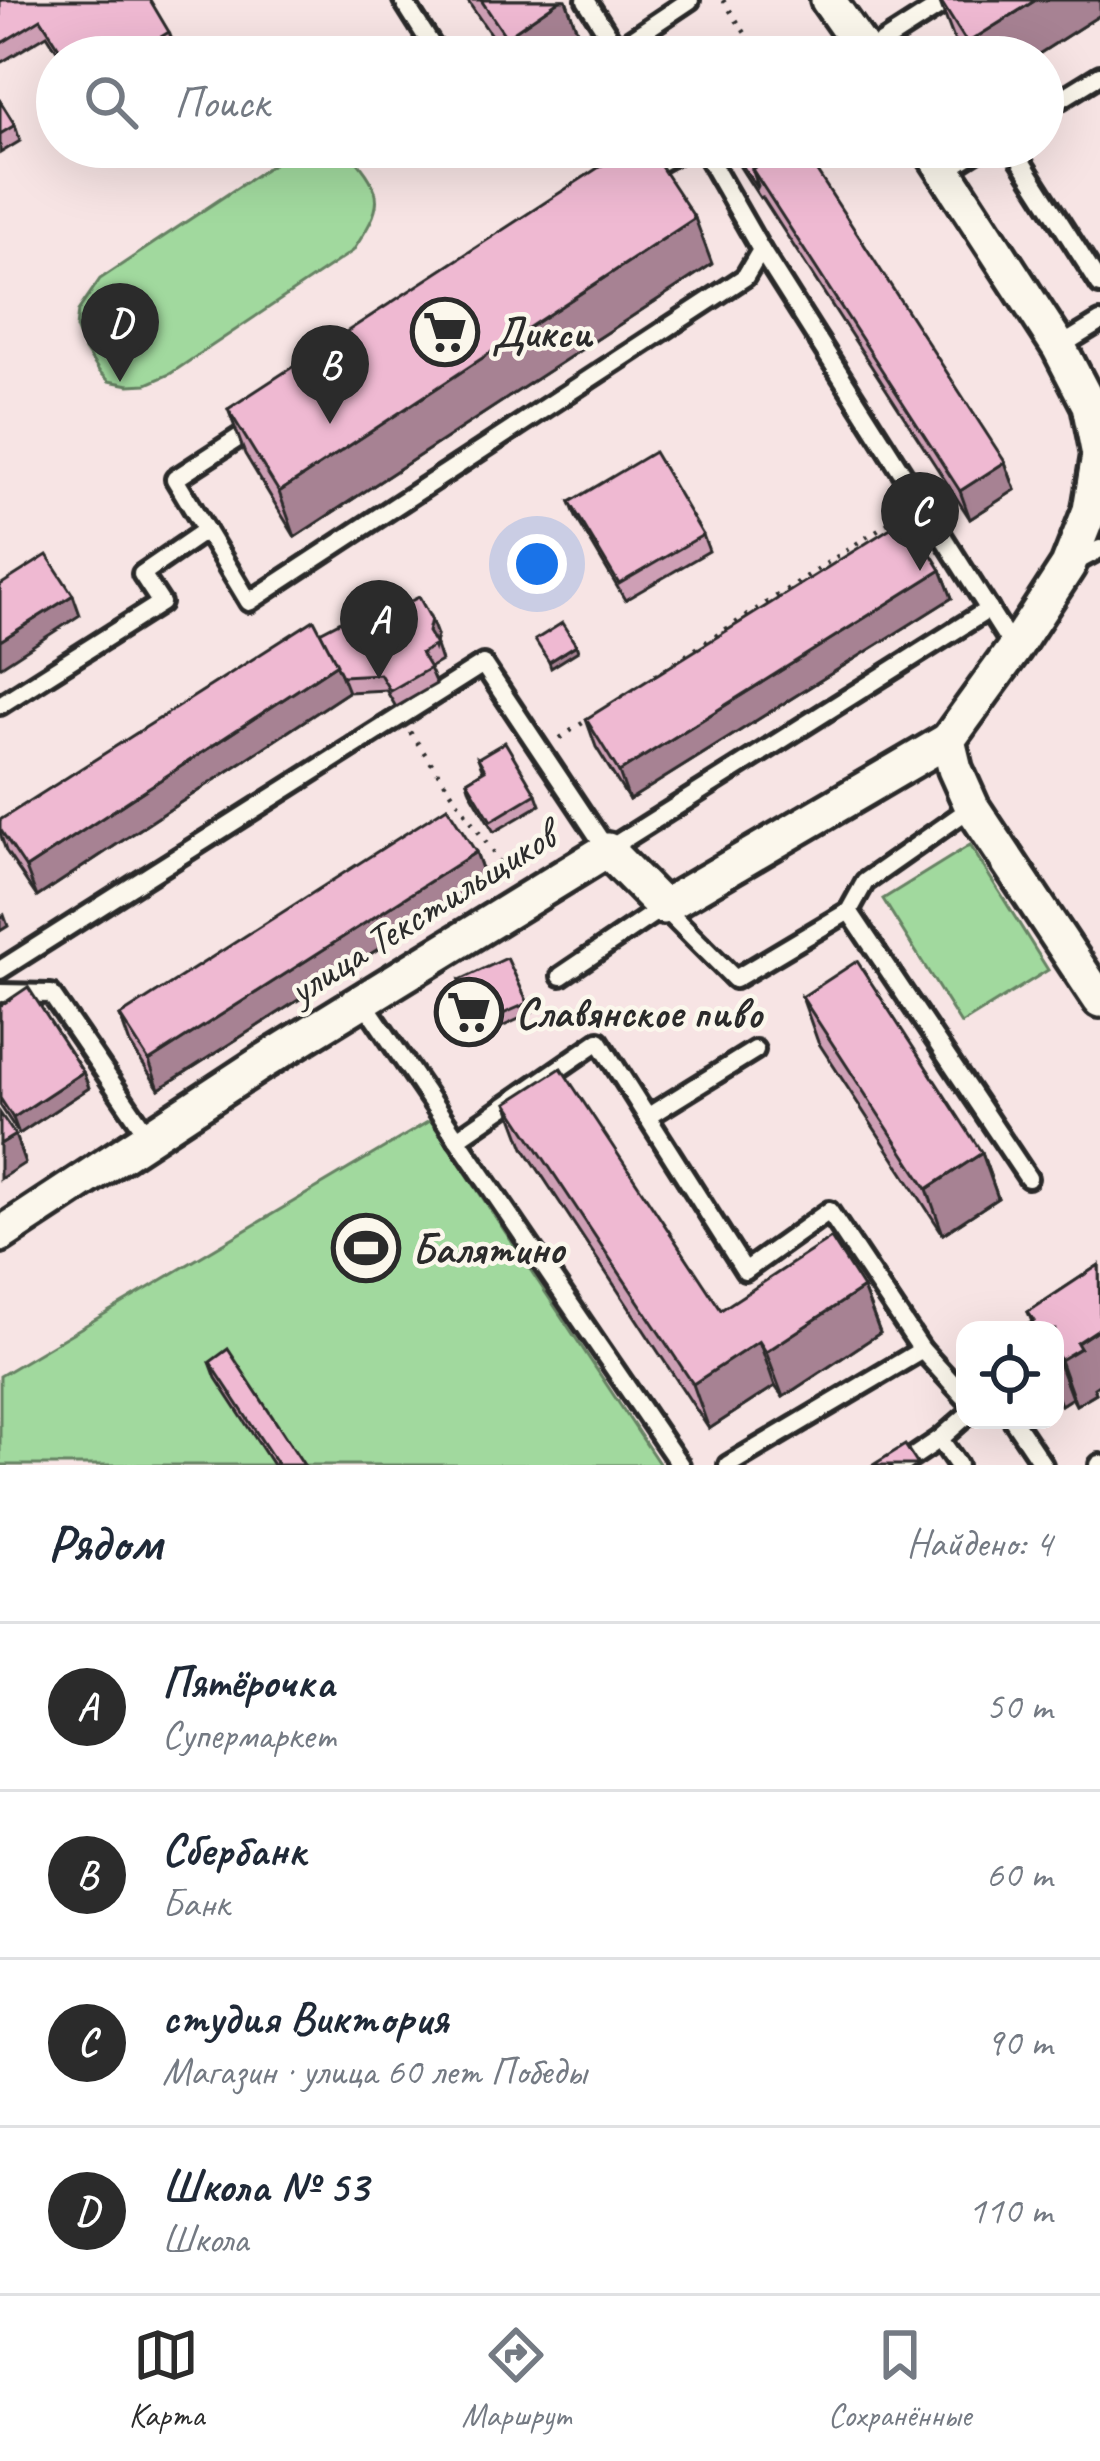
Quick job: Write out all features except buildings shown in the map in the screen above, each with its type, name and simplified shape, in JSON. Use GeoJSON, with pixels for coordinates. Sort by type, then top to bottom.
{"type":"FeatureCollection","features":[{"type":"Feature","properties":{"kind":"street"},"geometry":{"type":"LineString","coordinates":[[828,0],[854,36]]}},
{"type":"Feature","properties":{"kind":"street"},"geometry":{"type":"LineString","coordinates":[[663,907],[948,740],[1068,566],[1090,510],[1099,455],[1089,405],[1059,347],[943,168]]}},
{"type":"Feature","properties":{"kind":"street"},"geometry":{"type":"LineString","coordinates":[[948,740],[972,807],[1100,1000]]}},
{"type":"Feature","properties":{"kind":"street","name":"улица Текстильщиков"},"geometry":{"type":"LineString","coordinates":[[0,1235],[608,850],[663,907]]}},
{"type":"Feature","properties":{"kind":"lane"},"geometry":{"type":"LineString","coordinates":[[403,0],[426,36]]}},
{"type":"Feature","properties":{"kind":"lane"},"geometry":{"type":"LineString","coordinates":[[586,0],[603,36]]}},
{"type":"Feature","properties":{"kind":"lane"},"geometry":{"type":"LineString","coordinates":[[636,36],[690,0]]}},
{"type":"Feature","properties":{"kind":"lane"},"geometry":{"type":"LineString","coordinates":[[886,36],[949,0]]}},
{"type":"Feature","properties":{"kind":"lane"},"geometry":{"type":"LineString","coordinates":[[1064,97],[1100,75]]}},
{"type":"Feature","properties":{"kind":"lane"},"geometry":{"type":"LineString","coordinates":[[622,185],[649,168]]}},
{"type":"Feature","properties":{"kind":"lane"},"geometry":{"type":"LineString","coordinates":[[714,168],[1014,649]]}},
{"type":"Feature","properties":{"kind":"lane"},"geometry":{"type":"LineString","coordinates":[[1025,168],[1100,285]]}},
{"type":"Feature","properties":{"kind":"lane"},"geometry":{"type":"LineString","coordinates":[[272,415],[175,479],[249,602],[745,277],[761,250]]}},
{"type":"Feature","properties":{"kind":"lane"},"geometry":{"type":"LineString","coordinates":[[1059,347],[1100,322]]}},
{"type":"Feature","properties":{"kind":"lane"},"geometry":{"type":"LineString","coordinates":[[0,706],[161,603],[142,574],[206,530]]}},
{"type":"Feature","properties":{"kind":"lane"},"geometry":{"type":"LineString","coordinates":[[1068,566],[1100,549]]}},
{"type":"Feature","properties":{"kind":"lane"},"geometry":{"type":"LineString","coordinates":[[0,970],[483,664],[608,850],[988,609]]}},
{"type":"Feature","properties":{"kind":"lane"},"geometry":{"type":"LineString","coordinates":[[561,976],[663,907],[735,979],[849,911],[865,882],[972,807]]}},
{"type":"Feature","properties":{"kind":"lane"},"geometry":{"type":"LineString","coordinates":[[849,911],[1028,1178]]}},
{"type":"Feature","properties":{"kind":"lane"},"geometry":{"type":"LineString","coordinates":[[0,993],[51,994],[149,1137]]}},
{"type":"Feature","properties":{"kind":"lane"},"geometry":{"type":"LineString","coordinates":[[363,1001],[680,1465]]}},
{"type":"Feature","properties":{"kind":"lane"},"geometry":{"type":"LineString","coordinates":[[457,1139],[599,1041],[745,1270],[829,1211],[922,1350],[956,1381]]}},
{"type":"Feature","properties":{"kind":"lane"},"geometry":{"type":"LineString","coordinates":[[647,1117],[755,1050]]}},
{"type":"Feature","properties":{"kind":"lane"},"geometry":{"type":"LineString","coordinates":[[728,1465],[922,1350]]}},
{"type":"Feature","properties":{"kind":"lane"},"geometry":{"type":"LineString","coordinates":[[901,1465],[956,1425]]}},
{"type":"Feature","properties":{"kind":"lane"},"geometry":{"type":"LineString","coordinates":[[1019,1429],[1043,1465]]}},
{"type":"Feature","properties":{"kind":"lane"},"geometry":{"type":"LineString","coordinates":[[940,1438],[958,1465]]}},
{"type":"Feature","properties":{"kind":"path"},"geometry":{"type":"LineString","coordinates":[[723,0],[747,36]]}},
{"type":"Feature","properties":{"kind":"path"},"geometry":{"type":"LineString","coordinates":[[640,685],[921,502]]}},
{"type":"Feature","properties":{"kind":"path"},"geometry":{"type":"LineString","coordinates":[[540,751],[600,711]]}},
{"type":"Feature","properties":{"kind":"path"},"geometry":{"type":"LineString","coordinates":[[400,717],[526,901]]}},
{"type":"Feature","properties":{"kind":"green space"},"geometry":{"type":"Polygon","coordinates":[[[267,168],[361,168],[375,190],[375,211],[353,251],[170,374],[147,384],[109,381],[85,350],[76,328],[78,311],[100,279],[267,168]]]}},
{"type":"Feature","properties":{"kind":"green space"},"geometry":{"type":"Polygon","coordinates":[[[970,845],[1048,970],[961,1024],[883,899],[970,845]]]}},
{"type":"Feature","properties":{"kind":"green space","name":"Балятино"},"geometry":{"type":"Polygon","coordinates":[[[431,1120],[660,1465],[0,1465],[0,1376],[431,1120]]]}},
{"type":"Feature","properties":{"kind":"place","name":"Дикси"},"geometry":{"type":"Point","coordinates":[445,332]}},
{"type":"Feature","properties":{"kind":"place","name":"Школа № 53"},"geometry":{"type":"Point","coordinates":[120,382]}},
{"type":"Feature","properties":{"kind":"place","name":"Сбербанк"},"geometry":{"type":"Point","coordinates":[330,424]}},
{"type":"Feature","properties":{"kind":"place","name":"студия Виктория"},"geometry":{"type":"Point","coordinates":[920,571]}},
{"type":"Feature","properties":{"kind":"place","name":"Пятёрочка"},"geometry":{"type":"Point","coordinates":[379,679]}},
{"type":"Feature","properties":{"kind":"place","name":"Славянское пиво"},"geometry":{"type":"Point","coordinates":[469,1012]}},
{"type":"Feature","properties":{"kind":"place","name":"Балятино"},"geometry":{"type":"Point","coordinates":[366,1248]}}]}
